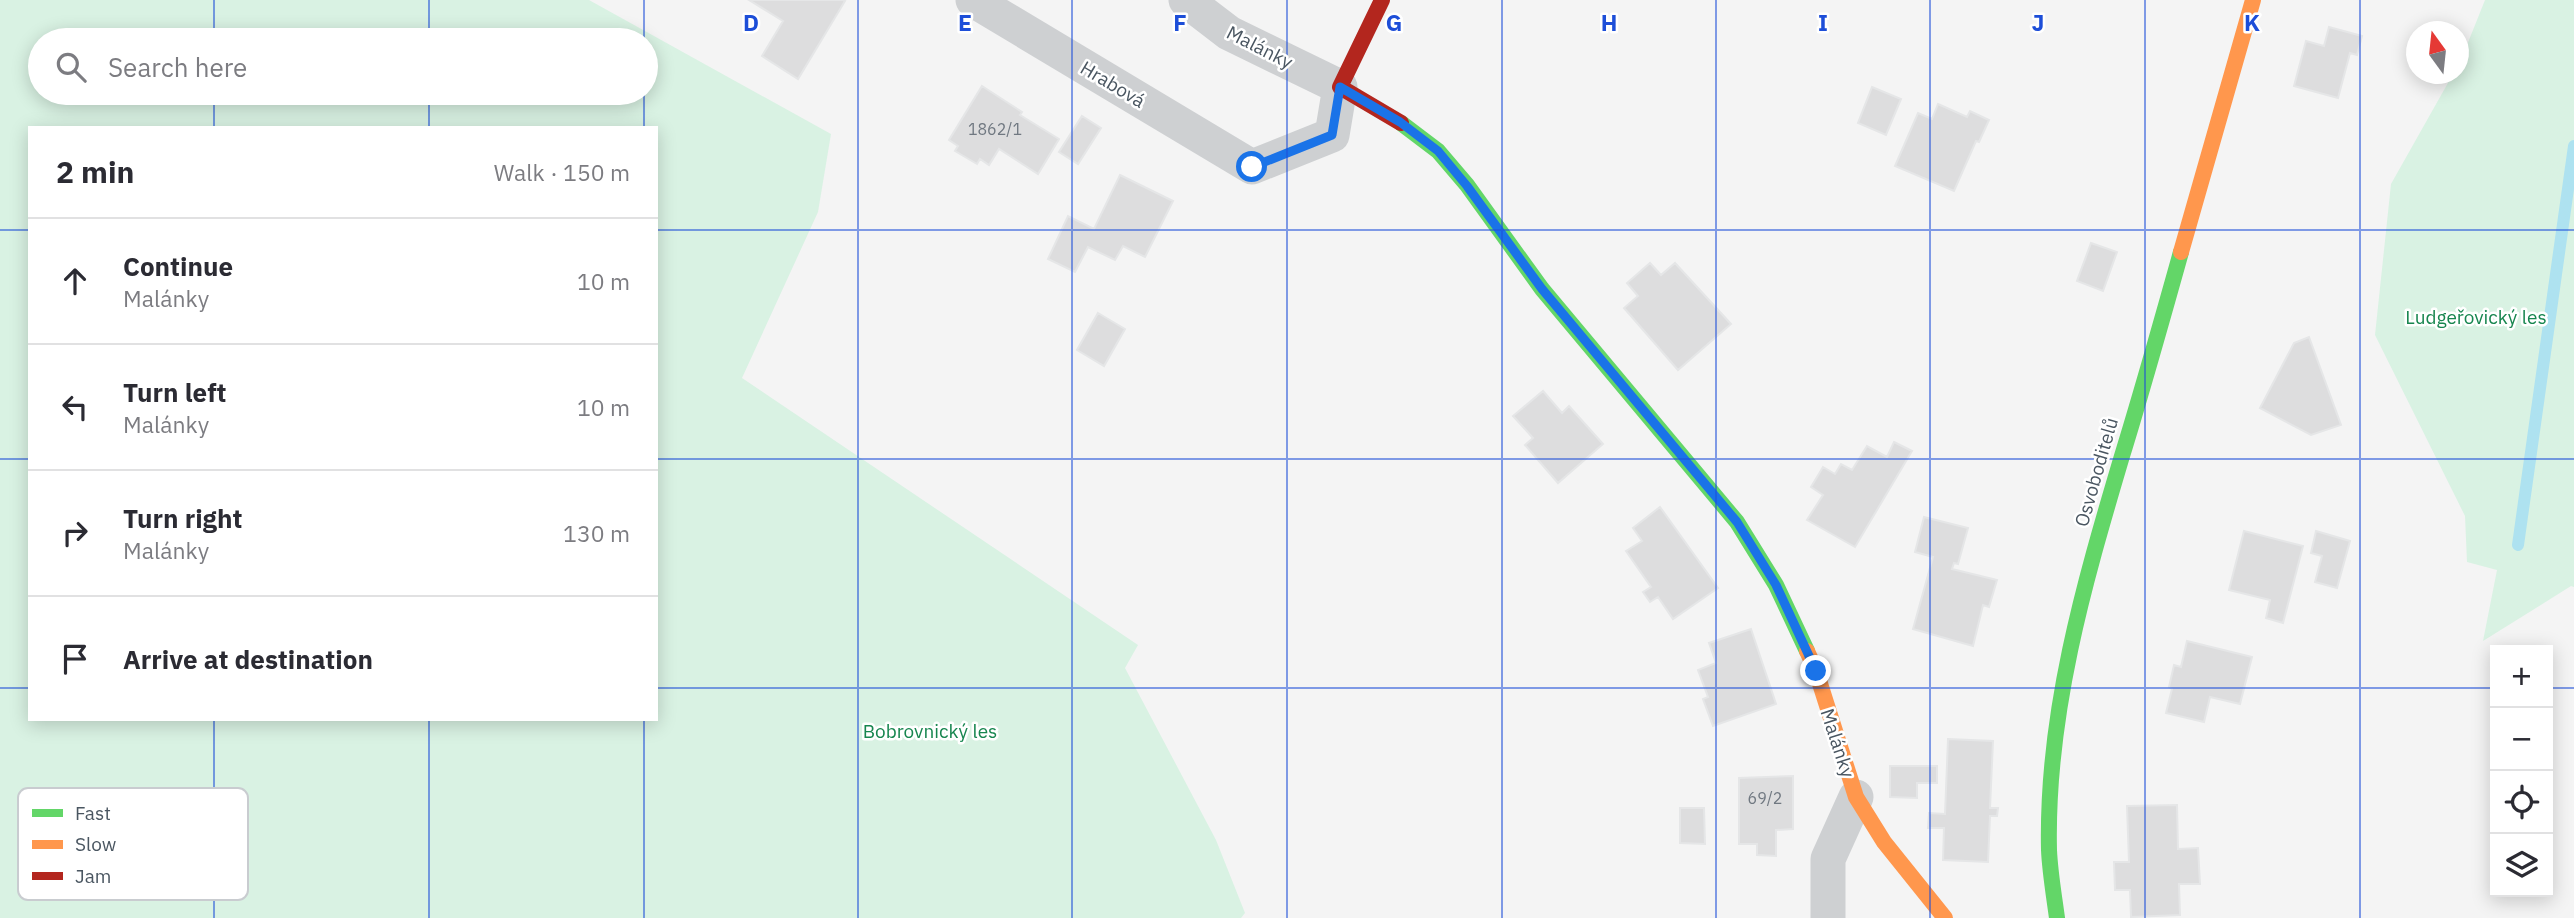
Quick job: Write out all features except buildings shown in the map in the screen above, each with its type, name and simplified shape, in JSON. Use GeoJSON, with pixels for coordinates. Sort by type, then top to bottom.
{"type":"FeatureCollection","features":[{"type":"Feature","properties":{"kind":"street","name":"Hrabová"},"geometry":{"type":"LineString","coordinates":[[973,0],[1252,167],[1332,135],[1340,87]]}},
{"type":"Feature","properties":{"kind":"street","name":"Malánky"},"geometry":{"type":"LineString","coordinates":[[1186,0],[1229,33],[1340,87],[1400,122],[1438,151],[1467,186],[1542,289],[1737,522],[1776,585],[1816,671],[1856,797],[1884,842],[1945,918]]}},
{"type":"Feature","properties":{"kind":"street"},"geometry":{"type":"LineString","coordinates":[[1340,87],[1382,0]]}},
{"type":"Feature","properties":{"kind":"street","name":"Osvoboditelů"},"geometry":{"type":"LineString","coordinates":[[2057,918],[2049,852],[2050,782],[2061,697],[2073,639],[2097,544],[2253,0]]}},
{"type":"Feature","properties":{"kind":"street"},"geometry":{"type":"LineString","coordinates":[[1828,918],[1828,859],[1856,797]]}},
{"type":"Feature","properties":{"kind":"green space","name":"Bobrovnický les"},"geometry":{"type":"Polygon","coordinates":[[[0,0],[589,0],[640,28],[28,28],[28,105],[658,105],[658,38],[831,134],[818,212],[742,378],[1138,645],[1125,668],[1216,840],[1245,913],[1241,918],[0,918],[0,0]]]}},
{"type":"Feature","properties":{"kind":"green space","name":"Ludgeřovický les"},"geometry":{"type":"Polygon","coordinates":[[[2485,0],[2574,0],[2574,587],[2571,586],[2483,641],[2497,570],[2467,562],[2465,516],[2375,335],[2391,184],[2447,84],[2469,84],[2469,40],[2485,0]]]}},
{"type":"Feature","properties":{"kind":"waterway"},"geometry":{"type":"LineString","coordinates":[[2518,545],[2574,146]]}},
{"type":"Feature","properties":{"kind":"traffic: fast"},"geometry":{"type":"LineString","coordinates":[[1401,123],[1438,151],[1467,185],[1542,289],[1737,522],[1776,585],[1807,651]]}},
{"type":"Feature","properties":{"kind":"traffic: fast"},"geometry":{"type":"LineString","coordinates":[[2057,918],[2049,850],[2050,799],[2054,749],[2070,650],[2094,552],[2181,252]]}},
{"type":"Feature","properties":{"kind":"traffic: slow"},"geometry":{"type":"LineString","coordinates":[[2181,252],[2253,0]]}},
{"type":"Feature","properties":{"kind":"traffic: slow"},"geometry":{"type":"LineString","coordinates":[[1807,651],[1816,671],[1856,797],[1884,842],[1945,918]]}},
{"type":"Feature","properties":{"kind":"traffic: jam"},"geometry":{"type":"LineString","coordinates":[[1382,0],[1340,87],[1401,123]]}},
{"type":"Feature","properties":{"kind":"route"},"geometry":{"type":"LineString","coordinates":[[1252,167],[1332,135],[1340,87],[1400,122],[1438,151],[1542,289],[1737,522],[1776,585],[1816,671]]}}]}
